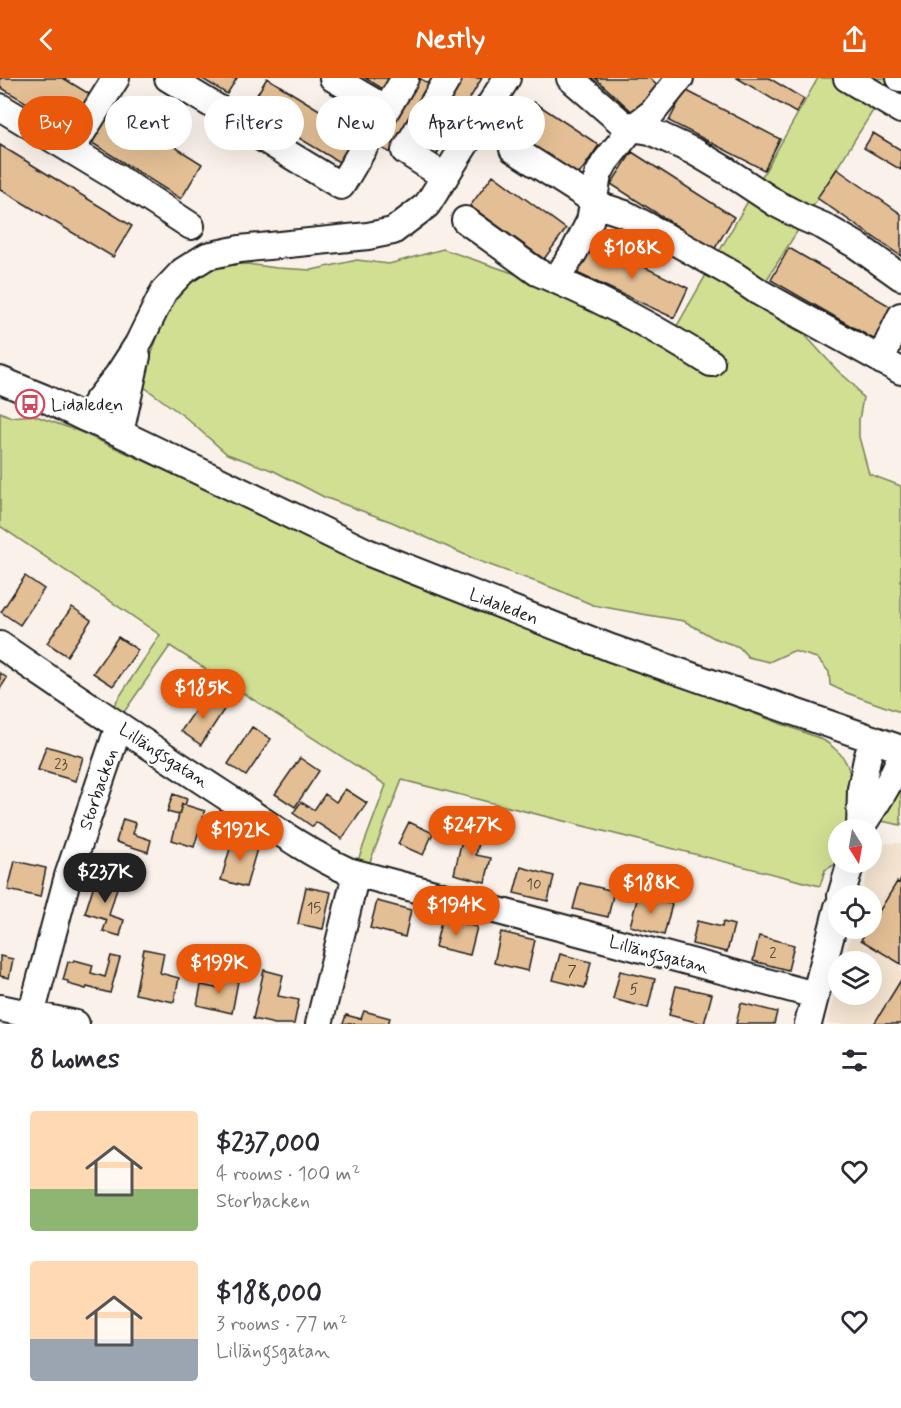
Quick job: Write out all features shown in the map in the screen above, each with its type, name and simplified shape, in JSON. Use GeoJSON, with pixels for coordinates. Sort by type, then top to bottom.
{"type":"FeatureCollection","features":[{"type":"Feature","properties":{"kind":"street"},"geometry":{"type":"LineString","coordinates":[[93,115],[116,78]]}},
{"type":"Feature","properties":{"kind":"street"},"geometry":{"type":"LineString","coordinates":[[168,78],[341,186],[362,150]]}},
{"type":"Feature","properties":{"kind":"street"},"geometry":{"type":"LineString","coordinates":[[333,78],[364,96]]}},
{"type":"Feature","properties":{"kind":"street"},"geometry":{"type":"LineString","coordinates":[[394,96],[405,78]]}},
{"type":"Feature","properties":{"kind":"street"},"geometry":{"type":"LineString","coordinates":[[445,177],[405,151],[448,78]]}},
{"type":"Feature","properties":{"kind":"street"},"geometry":{"type":"LineString","coordinates":[[85,418],[138,344],[164,291],[183,271],[207,256],[240,249],[368,236],[393,231],[427,205],[507,78]]}},
{"type":"Feature","properties":{"kind":"street"},"geometry":{"type":"LineString","coordinates":[[570,78],[622,123],[632,128],[650,131],[695,152],[777,204],[856,245],[901,277]]}},
{"type":"Feature","properties":{"kind":"street"},"geometry":{"type":"LineString","coordinates":[[558,281],[590,221],[598,175],[605,162],[632,128],[652,113],[680,78]]}},
{"type":"Feature","properties":{"kind":"street"},"geometry":{"type":"LineString","coordinates":[[847,78],[901,111]]}},
{"type":"Feature","properties":{"kind":"street"},"geometry":{"type":"LineString","coordinates":[[0,107],[18,118]]}},
{"type":"Feature","properties":{"kind":"street"},"geometry":{"type":"LineString","coordinates":[[71,150],[191,226]]}},
{"type":"Feature","properties":{"kind":"street"},"geometry":{"type":"LineString","coordinates":[[515,150],[604,207],[625,214],[892,366]]}},
{"type":"Feature","properties":{"kind":"street"},"geometry":{"type":"LineString","coordinates":[[465,220],[537,272],[670,338],[711,363]]}},
{"type":"Feature","properties":{"kind":"street"},"geometry":{"type":"LineString","coordinates":[[892,366],[888,343],[901,316]]}},
{"type":"Feature","properties":{"kind":"street"},"geometry":{"type":"LineString","coordinates":[[120,433],[138,344]]}},
{"type":"Feature","properties":{"kind":"street","name":"Lidaleden"},"geometry":{"type":"LineString","coordinates":[[0,380],[120,433],[368,552],[611,648],[901,749]]}},
{"type":"Feature","properties":{"kind":"street","name":"Lidaleden"},"geometry":{"type":"LineString","coordinates":[[0,392],[39,407],[85,418]]}},
{"type":"Feature","properties":{"kind":"street","name":"Lillängsgatan"},"geometry":{"type":"LineString","coordinates":[[0,645],[119,726],[327,861],[356,874],[815,995]]}},
{"type":"Feature","properties":{"kind":"street","name":"Storbacken"},"geometry":{"type":"LineString","coordinates":[[32,1019],[68,876],[119,726]]}},
{"type":"Feature","properties":{"kind":"street"},"geometry":{"type":"LineString","coordinates":[[861,819],[861,789],[873,739]]}},
{"type":"Feature","properties":{"kind":"street"},"geometry":{"type":"LineString","coordinates":[[867,819],[882,796],[901,754]]}},
{"type":"Feature","properties":{"kind":"street"},"geometry":{"type":"LineString","coordinates":[[319,1024],[356,874]]}},
{"type":"Feature","properties":{"kind":"street"},"geometry":{"type":"LineString","coordinates":[[808,1024],[830,939]]}},
{"type":"Feature","properties":{"kind":"street"},"geometry":{"type":"LineString","coordinates":[[0,1008],[32,1019],[76,1024]]}},
{"type":"Feature","properties":{"kind":"shaded area"},"geometry":{"type":"Polygon","coordinates":[[[886,843],[901,843],[901,1024],[827,1024],[832,1005],[882,1005],[882,951],[846,951],[850,939],[882,939],[882,885],[864,885],[867,873],[882,873],[882,846],[886,843]]]}},
{"type":"Feature","properties":{"kind":"green space"},"geometry":{"type":"Polygon","coordinates":[[[818,78],[891,78],[881,98],[759,292],[789,309],[777,319],[805,335],[853,384],[863,398],[859,437],[869,474],[901,486],[901,711],[830,685],[829,672],[817,658],[793,651],[769,662],[748,657],[739,647],[714,638],[684,621],[593,605],[479,561],[392,522],[324,497],[274,471],[227,454],[185,417],[144,387],[147,368],[167,308],[199,275],[213,265],[247,264],[312,270],[357,260],[389,264],[443,249],[583,297],[670,338],[818,78]]]}},
{"type":"Feature","properties":{"kind":"green space"},"geometry":{"type":"Polygon","coordinates":[[[0,412],[11,417],[33,415],[78,431],[437,594],[821,739],[842,756],[847,765],[852,794],[850,819],[828,819],[828,868],[825,870],[820,886],[402,780],[369,864],[358,860],[386,785],[170,646],[122,715],[112,708],[160,635],[0,526],[0,412]]]}},
{"type":"Feature","properties":{"kind":"green space"},"geometry":{"type":"Polygon","coordinates":[[[901,785],[901,825],[882,821],[896,788],[901,785]]]}},
{"type":"Feature","properties":{"kind":"building"},"geometry":{"type":"Polygon","coordinates":[[[0,78],[63,78],[93,96],[18,98],[0,87],[0,78]]]}},
{"type":"Feature","properties":{"kind":"building"},"geometry":{"type":"Polygon","coordinates":[[[201,78],[237,78],[227,94],[201,78]]]}},
{"type":"Feature","properties":{"kind":"building"},"geometry":{"type":"Polygon","coordinates":[[[267,78],[296,96],[256,96],[267,78]]]}},
{"type":"Feature","properties":{"kind":"building"},"geometry":{"type":"Polygon","coordinates":[[[365,78],[396,78],[388,92],[365,78]]]}},
{"type":"Feature","properties":{"kind":"building"},"geometry":{"type":"Polygon","coordinates":[[[419,78],[433,86],[427,96],[409,96],[419,78]]]}},
{"type":"Feature","properties":{"kind":"building"},"geometry":{"type":"Polygon","coordinates":[[[460,78],[482,78],[471,96],[449,96],[460,78]]]}},
{"type":"Feature","properties":{"kind":"building"},"geometry":{"type":"Polygon","coordinates":[[[595,78],[649,78],[661,89],[637,116],[595,78]]]}},
{"type":"Feature","properties":{"kind":"building"},"geometry":{"type":"Polygon","coordinates":[[[737,78],[769,78],[804,99],[796,113],[737,78]]]}},
{"type":"Feature","properties":{"kind":"building"},"geometry":{"type":"Polygon","coordinates":[[[685,90],[780,139],[764,170],[669,121],[685,90]]]}},
{"type":"Feature","properties":{"kind":"building"},"geometry":{"type":"Polygon","coordinates":[[[408,97],[408,128],[396,149],[396,118],[408,97]]]}},
{"type":"Feature","properties":{"kind":"building"},"geometry":{"type":"Polygon","coordinates":[[[304,101],[316,108],[316,148],[304,141],[304,101]]]}},
{"type":"Feature","properties":{"kind":"building"},"geometry":{"type":"Polygon","coordinates":[[[545,109],[599,145],[578,176],[539,150],[545,150],[545,109]]]}},
{"type":"Feature","properties":{"kind":"building"},"geometry":{"type":"Polygon","coordinates":[[[105,110],[105,150],[180,150],[202,164],[181,199],[93,143],[93,128],[105,110]]]}},
{"type":"Feature","properties":{"kind":"building"},"geometry":{"type":"Polygon","coordinates":[[[873,133],[901,150],[901,170],[864,148],[873,133]]]}},
{"type":"Feature","properties":{"kind":"building"},"geometry":{"type":"Polygon","coordinates":[[[0,145],[132,226],[113,257],[0,189],[0,145]]]}},
{"type":"Feature","properties":{"kind":"building"},"geometry":{"type":"Polygon","coordinates":[[[319,150],[353,150],[344,165],[319,150]]]}},
{"type":"Feature","properties":{"kind":"building"},"geometry":{"type":"Polygon","coordinates":[[[417,150],[439,150],[434,159],[417,150]]]}},
{"type":"Feature","properties":{"kind":"building"},"geometry":{"type":"Polygon","coordinates":[[[632,152],[734,217],[714,250],[611,184],[632,152]]]}},
{"type":"Feature","properties":{"kind":"building"},"geometry":{"type":"Polygon","coordinates":[[[837,169],[901,214],[901,256],[817,198],[837,169]]]}},
{"type":"Feature","properties":{"kind":"building"},"geometry":{"type":"Polygon","coordinates":[[[493,175],[566,229],[544,259],[470,206],[493,175]]]}},
{"type":"Feature","properties":{"kind":"building"},"geometry":{"type":"Polygon","coordinates":[[[592,242],[688,288],[674,318],[577,273],[592,242]]]}},
{"type":"Feature","properties":{"kind":"building"},"geometry":{"type":"Polygon","coordinates":[[[789,248],[895,309],[877,341],[771,280],[789,248]]]}},
{"type":"Feature","properties":{"kind":"building"},"geometry":{"type":"Polygon","coordinates":[[[25,576],[44,589],[20,625],[1,612],[25,576]]]}},
{"type":"Feature","properties":{"kind":"building"},"geometry":{"type":"Polygon","coordinates":[[[72,607],[91,620],[67,656],[47,643],[72,607]]]}},
{"type":"Feature","properties":{"kind":"building"},"geometry":{"type":"Polygon","coordinates":[[[118,637],[138,650],[113,686],[93,673],[118,637]]]}},
{"type":"Feature","properties":{"kind":"building"},"geometry":{"type":"Polygon","coordinates":[[[0,673],[7,678],[0,689],[0,673]]]}},
{"type":"Feature","properties":{"kind":"building"},"geometry":{"type":"Polygon","coordinates":[[[206,695],[225,708],[201,745],[181,731],[206,695]]]}},
{"type":"Feature","properties":{"kind":"building"},"geometry":{"type":"Polygon","coordinates":[[[252,727],[271,739],[246,776],[228,764],[252,727]]]}},
{"type":"Feature","properties":{"kind":"building"},"geometry":{"type":"Polygon","coordinates":[[[46,746],[83,757],[76,781],[38,770],[46,746]]]}},
{"type":"Feature","properties":{"kind":"building"},"geometry":{"type":"Polygon","coordinates":[[[300,758],[319,771],[295,807],[275,794],[300,758]]]}},
{"type":"Feature","properties":{"kind":"building"},"geometry":{"type":"Polygon","coordinates":[[[345,789],[367,803],[342,839],[316,822],[313,827],[293,813],[301,802],[314,810],[325,794],[336,802],[345,789]]]}},
{"type":"Feature","properties":{"kind":"building"},"geometry":{"type":"Polygon","coordinates":[[[173,794],[187,799],[185,805],[182,804],[179,815],[167,812],[173,794]]]}},
{"type":"Feature","properties":{"kind":"building"},"geometry":{"type":"Polygon","coordinates":[[[182,804],[205,811],[194,847],[172,840],[182,804]]]}},
{"type":"Feature","properties":{"kind":"building"},"geometry":{"type":"Polygon","coordinates":[[[123,819],[136,823],[133,834],[151,840],[148,852],[116,842],[123,819]]]}},
{"type":"Feature","properties":{"kind":"building"},"geometry":{"type":"Polygon","coordinates":[[[409,822],[433,833],[423,855],[398,844],[409,822]]]}},
{"type":"Feature","properties":{"kind":"building"},"geometry":{"type":"Polygon","coordinates":[[[465,827],[482,831],[476,855],[491,858],[485,882],[454,874],[465,827]]]}},
{"type":"Feature","properties":{"kind":"building"},"geometry":{"type":"Polygon","coordinates":[[[233,838],[258,845],[246,887],[221,880],[233,838]]]}},
{"type":"Feature","properties":{"kind":"building"},"geometry":{"type":"Polygon","coordinates":[[[15,861],[46,868],[40,897],[8,890],[15,861]]]}},
{"type":"Feature","properties":{"kind":"building"},"geometry":{"type":"Polygon","coordinates":[[[521,867],[554,876],[548,901],[514,893],[521,867]]]}},
{"type":"Feature","properties":{"kind":"building"},"geometry":{"type":"Polygon","coordinates":[[[97,875],[119,881],[109,915],[124,920],[120,936],[103,931],[107,920],[85,913],[97,875]]]}},
{"type":"Feature","properties":{"kind":"building"},"geometry":{"type":"Polygon","coordinates":[[[901,879],[901,964],[861,940],[882,939],[882,907],[897,882],[899,883],[901,879]]]}},
{"type":"Feature","properties":{"kind":"building"},"geometry":{"type":"Polygon","coordinates":[[[580,883],[614,891],[608,917],[573,909],[580,883]]]}},
{"type":"Feature","properties":{"kind":"building"},"geometry":{"type":"Polygon","coordinates":[[[306,887],[331,892],[323,929],[298,924],[306,887]]]}},
{"type":"Feature","properties":{"kind":"building"},"geometry":{"type":"Polygon","coordinates":[[[638,896],[672,904],[664,935],[630,926],[638,896]]]}},
{"type":"Feature","properties":{"kind":"building"},"geometry":{"type":"Polygon","coordinates":[[[377,901],[411,910],[405,937],[370,928],[377,901]]]}},
{"type":"Feature","properties":{"kind":"building"},"geometry":{"type":"Polygon","coordinates":[[[442,918],[477,927],[470,955],[435,947],[442,918]]]}},
{"type":"Feature","properties":{"kind":"building"},"geometry":{"type":"Polygon","coordinates":[[[697,921],[722,927],[723,922],[734,925],[727,952],[692,944],[697,921]]]}},
{"type":"Feature","properties":{"kind":"building"},"geometry":{"type":"Polygon","coordinates":[[[501,932],[535,940],[528,971],[494,963],[501,932]]]}},
{"type":"Feature","properties":{"kind":"building"},"geometry":{"type":"Polygon","coordinates":[[[759,936],[794,945],[788,970],[753,961],[759,936]]]}},
{"type":"Feature","properties":{"kind":"building"},"geometry":{"type":"Polygon","coordinates":[[[144,949],[164,953],[160,973],[179,978],[174,1002],[135,994],[144,949]]]}},
{"type":"Feature","properties":{"kind":"building"},"geometry":{"type":"Polygon","coordinates":[[[560,954],[591,962],[585,988],[553,980],[560,954]]]}},
{"type":"Feature","properties":{"kind":"building"},"geometry":{"type":"Polygon","coordinates":[[[0,956],[13,959],[9,978],[0,976],[0,956]]]}},
{"type":"Feature","properties":{"kind":"building"},"geometry":{"type":"Polygon","coordinates":[[[111,956],[120,958],[110,993],[87,987],[86,989],[68,984],[68,981],[63,980],[68,962],[74,960],[93,965],[91,973],[105,977],[111,956]]]}},
{"type":"Feature","properties":{"kind":"building"},"geometry":{"type":"Polygon","coordinates":[[[264,970],[283,975],[278,996],[299,1000],[294,1024],[275,1024],[253,1019],[264,970]]]}},
{"type":"Feature","properties":{"kind":"building"},"geometry":{"type":"Polygon","coordinates":[[[620,971],[655,979],[648,1008],[613,999],[620,971]]]}},
{"type":"Feature","properties":{"kind":"building"},"geometry":{"type":"Polygon","coordinates":[[[218,977],[238,981],[232,1013],[197,1005],[201,985],[216,988],[218,977]]]}},
{"type":"Feature","properties":{"kind":"building"},"geometry":{"type":"Polygon","coordinates":[[[901,980],[901,1024],[874,1024],[901,980]]]}},
{"type":"Feature","properties":{"kind":"building"},"geometry":{"type":"Polygon","coordinates":[[[676,986],[712,994],[704,1024],[669,1015],[676,986]]]}},
{"type":"Feature","properties":{"kind":"building"},"geometry":{"type":"Polygon","coordinates":[[[741,1003],[777,1012],[774,1024],[736,1024],[741,1003]]]}},
{"type":"Feature","properties":{"kind":"building"},"geometry":{"type":"Polygon","coordinates":[[[364,1011],[390,1018],[388,1024],[343,1024],[346,1015],[361,1019],[364,1011]]]}},
{"type":"Feature","properties":{"kind":"place","name":"Lidaleden"},"geometry":{"type":"Point","coordinates":[30,404]}}]}
